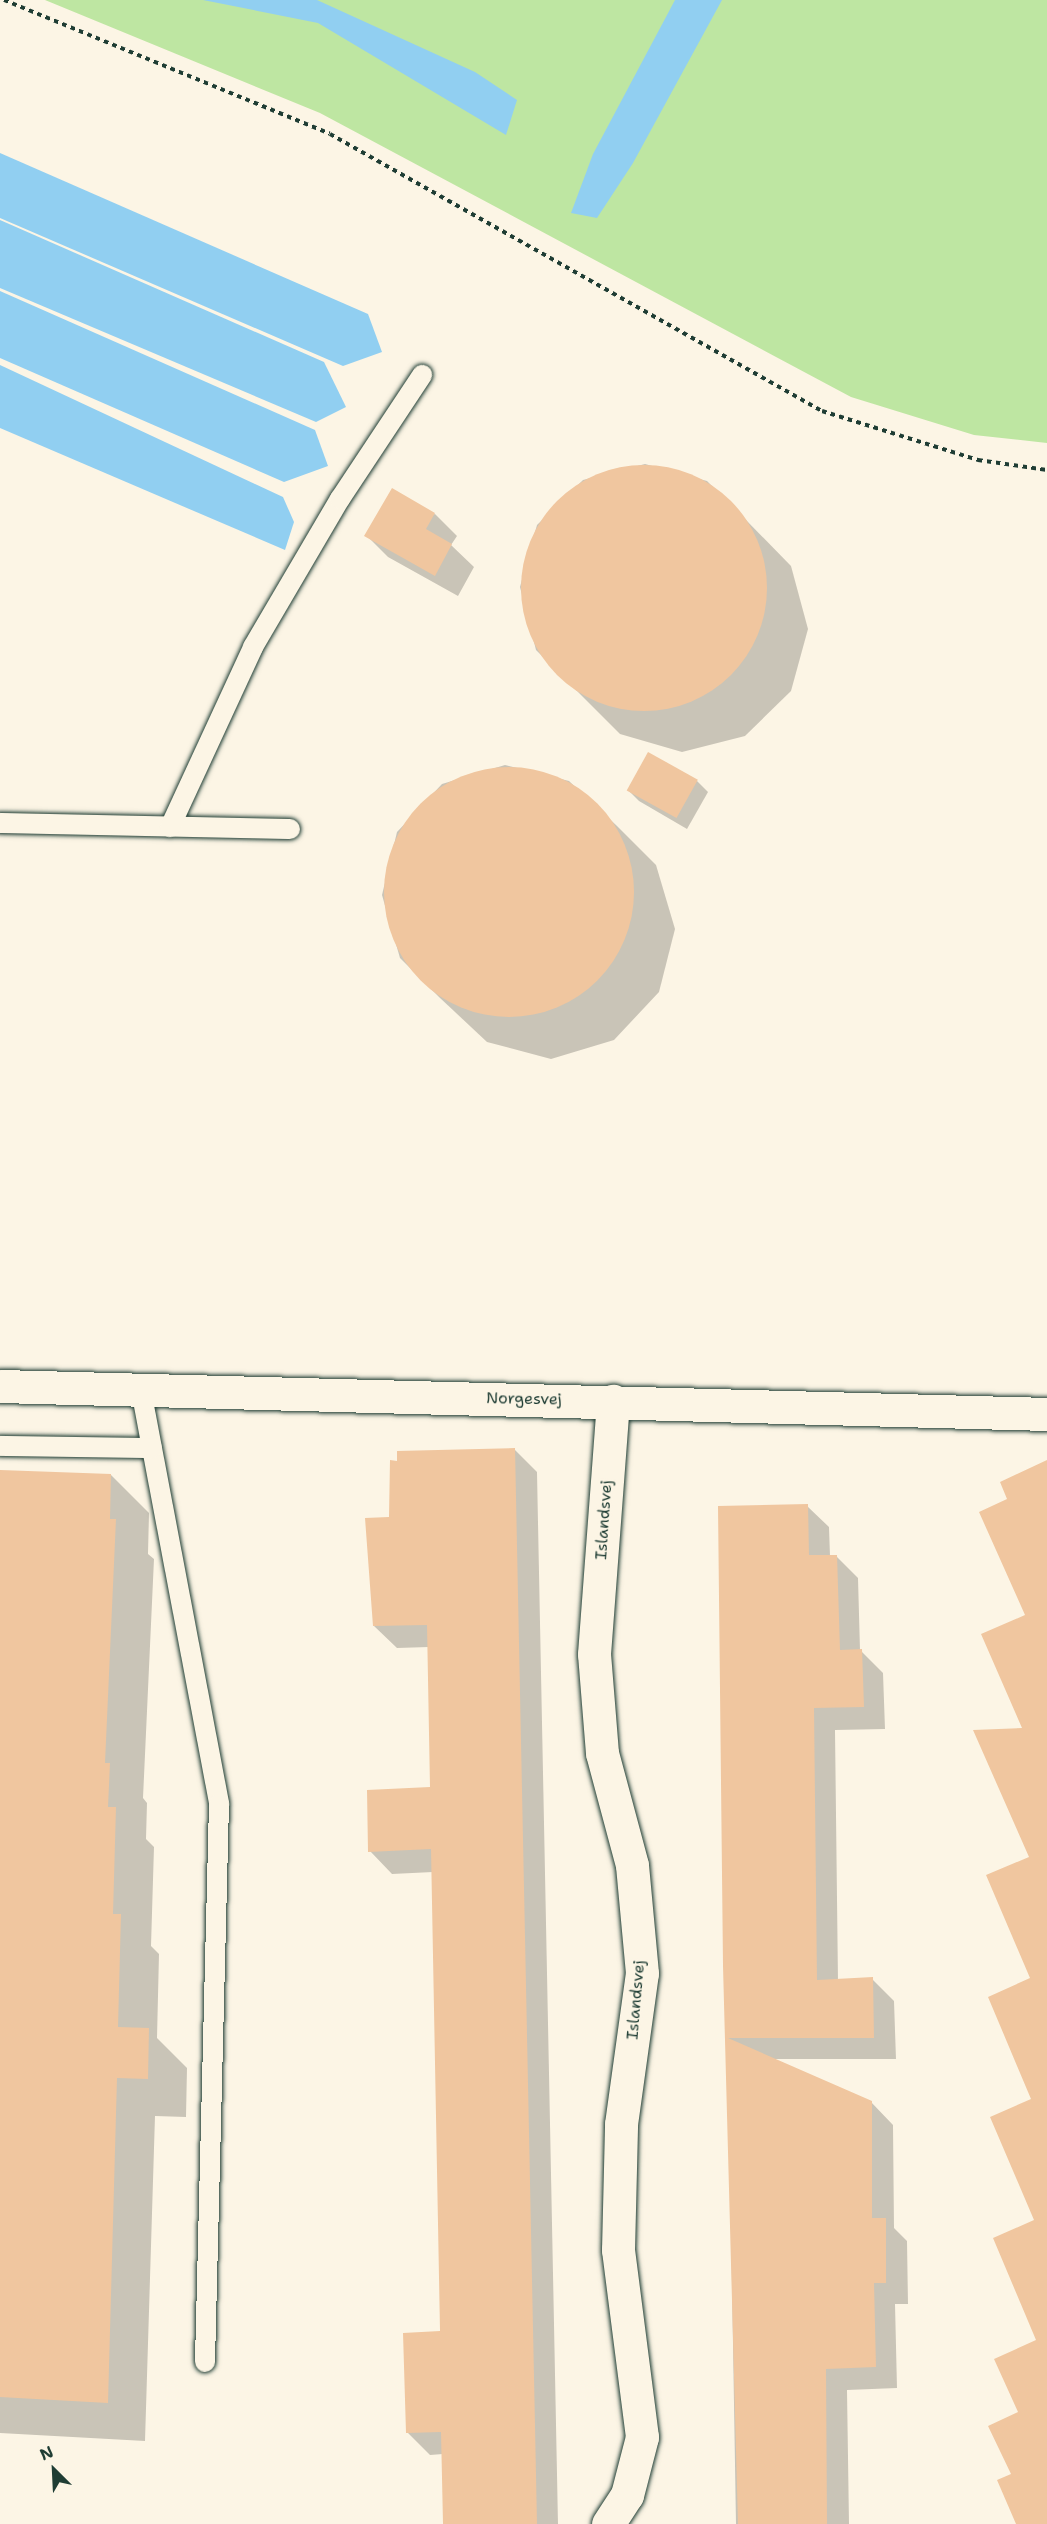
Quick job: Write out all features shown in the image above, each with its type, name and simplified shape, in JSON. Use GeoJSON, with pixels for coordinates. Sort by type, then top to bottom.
{"type":"FeatureCollection","features":[{"type":"Feature","properties":{"kind":"street","name":"Norgesvej"},"geometry":{"type":"LineString","coordinates":[[0,1386],[1047,1414]]}},
{"type":"Feature","properties":{"kind":"street","name":"Islandsvej"},"geometry":{"type":"LineString","coordinates":[[608,2524],[627,2495],[642,2437],[618,2250],[621,2124],[642,1973],[632,1865],[602,1753],[594,1654],[613,1401]]}},
{"type":"Feature","properties":{"kind":"lane"},"geometry":{"type":"LineString","coordinates":[[170,827],[253,647],[340,499],[422,375]]}},
{"type":"Feature","properties":{"kind":"lane"},"geometry":{"type":"LineString","coordinates":[[0,823],[290,829]]}},
{"type":"Feature","properties":{"kind":"lane"},"geometry":{"type":"LineString","coordinates":[[141,1390],[219,1804],[205,2362]]}},
{"type":"Feature","properties":{"kind":"lane"},"geometry":{"type":"LineString","coordinates":[[0,1446],[152,1448]]}},
{"type":"Feature","properties":{"kind":"path"},"geometry":{"type":"LineString","coordinates":[[4,0],[330,134],[822,411],[978,460],[1047,470]]}},
{"type":"Feature","properties":{"kind":"green space"},"geometry":{"type":"Polygon","coordinates":[[[45,0],[1047,0],[1047,443],[974,435],[851,397],[320,113],[45,0]]]}},
{"type":"Feature","properties":{"kind":"water"},"geometry":{"type":"Polygon","coordinates":[[[203,0],[317,0],[475,72],[517,100],[506,135],[318,23],[203,0]]]}},
{"type":"Feature","properties":{"kind":"water"},"geometry":{"type":"Polygon","coordinates":[[[675,0],[722,0],[633,163],[597,218],[571,213],[593,154],[675,0]]]}},
{"type":"Feature","properties":{"kind":"water"},"geometry":{"type":"Polygon","coordinates":[[[0,153],[368,314],[382,352],[343,366],[0,218],[0,153]]]}},
{"type":"Feature","properties":{"kind":"water"},"geometry":{"type":"Polygon","coordinates":[[[0,220],[324,362],[346,407],[316,422],[0,288],[0,220]]]}},
{"type":"Feature","properties":{"kind":"water"},"geometry":{"type":"Polygon","coordinates":[[[0,291],[315,430],[328,466],[284,482],[0,358],[0,291]]]}},
{"type":"Feature","properties":{"kind":"water"},"geometry":{"type":"Polygon","coordinates":[[[0,365],[283,497],[294,522],[285,550],[0,428],[0,365]]]}},
{"type":"Feature","properties":{"kind":"building"},"geometry":{"type":"Polygon","coordinates":[[[644,465],[668,467],[691,474],[712,486],[731,501],[746,520],[758,541],[765,564],[767,588],[765,612],[758,635],[746,656],[731,675],[712,690],[691,702],[668,709],[644,711],[620,709],[597,702],[576,690],[557,675],[542,656],[530,635],[523,612],[521,588],[523,564],[530,541],[542,520],[557,501],[576,486],[597,474],[620,467],[644,465]]]}},
{"type":"Feature","properties":{"kind":"building"},"geometry":{"type":"Polygon","coordinates":[[[392,488],[435,513],[426,529],[452,544],[435,576],[364,536],[392,488]]]}},
{"type":"Feature","properties":{"kind":"building"},"geometry":{"type":"Polygon","coordinates":[[[648,752],[698,780],[677,818],[627,790],[648,752]]]}},
{"type":"Feature","properties":{"kind":"building"},"geometry":{"type":"Polygon","coordinates":[[[497,767],[521,767],[545,772],[568,781],[598,803],[613,822],[625,844],[632,868],[634,892],[632,916],[625,940],[613,962],[598,981],[579,996],[557,1008],[521,1017],[497,1017],[473,1012],[450,1003],[429,989],[412,972],[398,951],[389,928],[384,904],[384,880],[389,856],[398,833],[412,812],[429,795],[450,781],[473,772],[497,767]]]}},
{"type":"Feature","properties":{"kind":"building"},"geometry":{"type":"Polygon","coordinates":[[[515,1448],[537,2524],[443,2524],[441,2432],[406,2433],[403,2333],[440,2331],[431,1849],[368,1852],[367,1790],[430,1787],[427,1625],[373,1626],[365,1518],[389,1517],[390,1460],[397,1461],[397,1451],[515,1448]]]}},
{"type":"Feature","properties":{"kind":"building"},"geometry":{"type":"Polygon","coordinates":[[[1047,1460],[1047,2524],[1016,2524],[997,2480],[1011,2474],[988,2426],[1018,2412],[994,2359],[1036,2340],[993,2238],[1034,2220],[990,2117],[1031,2099],[988,1997],[1030,1978],[986,1875],[1029,1857],[973,1730],[1022,1728],[981,1634],[1025,1615],[979,1512],[1007,1499],[1000,1482],[1047,1460]]]}},
{"type":"Feature","properties":{"kind":"building"},"geometry":{"type":"Polygon","coordinates":[[[0,1470],[111,1474],[110,1519],[116,1519],[105,1763],[110,1763],[108,1807],[116,1807],[113,1914],[121,1914],[118,2027],[149,2028],[148,2079],[117,2078],[108,2403],[0,2397],[0,1470]]]}},
{"type":"Feature","properties":{"kind":"building"},"geometry":{"type":"Polygon","coordinates":[[[808,1504],[809,1555],[837,1555],[840,1650],[862,1649],[864,1707],[814,1708],[817,1980],[873,1977],[874,2038],[728,2038],[872,2101],[872,2218],[886,2218],[886,2283],[874,2283],[876,2367],[826,2369],[827,2524],[738,2524],[723,1966],[718,1506],[808,1504]]]}}]}
